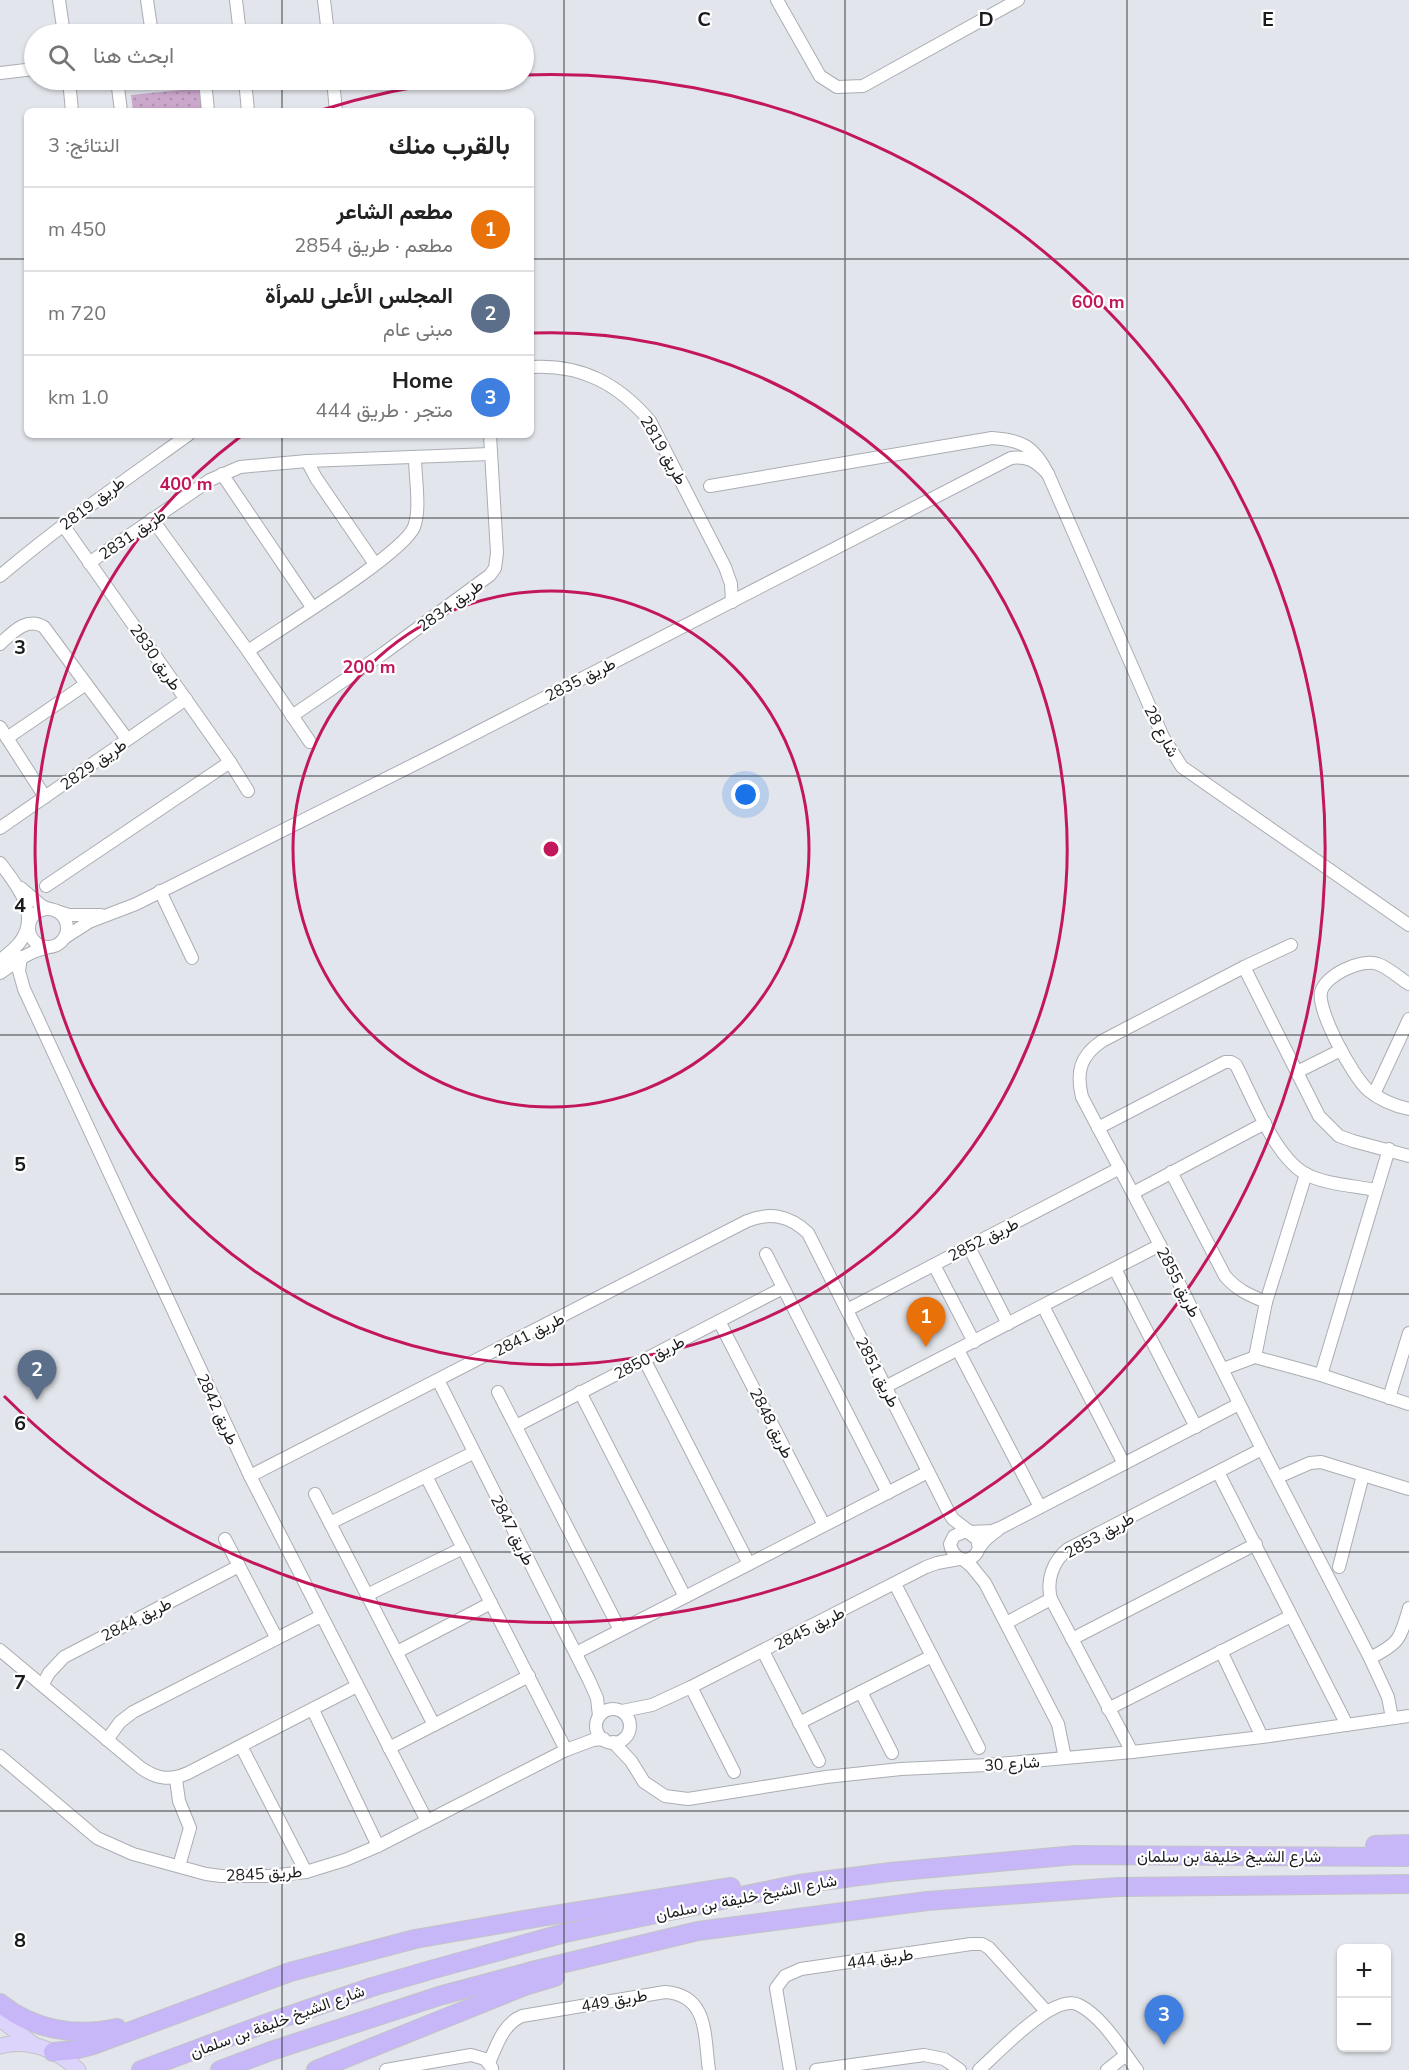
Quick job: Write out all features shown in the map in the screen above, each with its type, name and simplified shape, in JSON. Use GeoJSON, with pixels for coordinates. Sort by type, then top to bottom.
{"type":"FeatureCollection","features":[{"type":"Feature","properties":{"kind":"highway"},"geometry":{"type":"LineString","coordinates":[[1264,1855],[1309,1847],[1409,1844]]}},
{"type":"Feature","properties":{"kind":"highway","name":"شارع الشيخ خليفة بن سلمان"},"geometry":{"type":"LineString","coordinates":[[141,2070],[270,2022],[372,1987],[434,1969],[565,1933],[799,1884],[902,1871],[1076,1855],[1409,1857]]}},
{"type":"Feature","properties":{"kind":"highway"},"geometry":{"type":"LineString","coordinates":[[52,2052],[93,2045],[290,1972],[415,1939],[725,1888],[799,1884]]}},
{"type":"Feature","properties":{"kind":"highway","name":"شارع الشيخ خليفة بن سلمان"},"geometry":{"type":"LineString","coordinates":[[220,2070],[271,2050],[439,1996],[698,1931],[927,1901],[1118,1887],[1409,1884]]}},
{"type":"Feature","properties":{"kind":"highway"},"geometry":{"type":"LineString","coordinates":[[316,2070],[525,1986],[612,1960],[698,1941],[749,1926]]}},
{"type":"Feature","properties":{"kind":"highway"},"geometry":{"type":"LineString","coordinates":[[0,2003],[17,2016],[29,2021],[71,2032],[111,2030],[157,2020]]}},
{"type":"Feature","properties":{"kind":"main road"},"geometry":{"type":"LineString","coordinates":[[0,2019],[34,2045]]}},
{"type":"Feature","properties":{"kind":"main road"},"geometry":{"type":"LineString","coordinates":[[0,2046],[10,2043],[40,2045],[69,2061],[78,2070]]}},
{"type":"Feature","properties":{"kind":"street"},"geometry":{"type":"LineString","coordinates":[[59,0],[63,24]]}},
{"type":"Feature","properties":{"kind":"street"},"geometry":{"type":"LineString","coordinates":[[147,0],[151,24]]}},
{"type":"Feature","properties":{"kind":"street"},"geometry":{"type":"LineString","coordinates":[[236,0],[239,24]]}},
{"type":"Feature","properties":{"kind":"street"},"geometry":{"type":"LineString","coordinates":[[324,0],[325,24]]}},
{"type":"Feature","properties":{"kind":"street"},"geometry":{"type":"LineString","coordinates":[[777,0],[820,76],[837,87],[863,86],[1018,0]]}},
{"type":"Feature","properties":{"kind":"street"},"geometry":{"type":"LineString","coordinates":[[0,73],[24,70]]}},
{"type":"Feature","properties":{"kind":"street"},"geometry":{"type":"LineString","coordinates":[[70,90],[72,108]]}},
{"type":"Feature","properties":{"kind":"street"},"geometry":{"type":"LineString","coordinates":[[118,90],[121,108]]}},
{"type":"Feature","properties":{"kind":"street"},"geometry":{"type":"LineString","coordinates":[[206,90],[208,108]]}},
{"type":"Feature","properties":{"kind":"street"},"geometry":{"type":"LineString","coordinates":[[246,90],[248,108]]}},
{"type":"Feature","properties":{"kind":"street"},"geometry":{"type":"LineString","coordinates":[[334,90],[336,108]]}},
{"type":"Feature","properties":{"kind":"street","name":"طريق 2819"},"geometry":{"type":"LineString","coordinates":[[534,367],[558,367],[597,378],[634,403],[650,421],[663,442],[725,567],[731,584],[732,602]]}},
{"type":"Feature","properties":{"kind":"street","name":"طريق 2819"},"geometry":{"type":"LineString","coordinates":[[0,576],[63,525],[182,438]]}},
{"type":"Feature","properties":{"kind":"street","name":"طريق 2834"},"geometry":{"type":"LineString","coordinates":[[292,716],[384,653],[490,575],[495,568],[497,553],[490,438]]}},
{"type":"Feature","properties":{"kind":"street","name":"شارع 28"},"geometry":{"type":"LineString","coordinates":[[710,486],[992,438],[1021,443],[1031,449],[1040,458],[1158,727],[1182,767],[1409,925]]}},
{"type":"Feature","properties":{"kind":"street","name":"طريق 2831"},"geometry":{"type":"LineString","coordinates":[[90,562],[222,474],[240,467],[307,461],[490,454]]}},
{"type":"Feature","properties":{"kind":"street","name":"طريق 2835"},"geometry":{"type":"LineString","coordinates":[[64,938],[89,922],[160,891],[426,758],[1011,458],[1023,456],[1031,459],[1047,474]]}},
{"type":"Feature","properties":{"kind":"street"},"geometry":{"type":"LineString","coordinates":[[248,651],[402,543],[413,529],[416,520],[415,457]]}},
{"type":"Feature","properties":{"kind":"street"},"geometry":{"type":"LineString","coordinates":[[307,461],[322,487],[375,564]]}},
{"type":"Feature","properties":{"kind":"street"},"geometry":{"type":"LineString","coordinates":[[222,474],[312,607]]}},
{"type":"Feature","properties":{"kind":"street"},"geometry":{"type":"LineString","coordinates":[[152,519],[248,651],[310,742]]}},
{"type":"Feature","properties":{"kind":"street","name":"طريق 2830"},"geometry":{"type":"LineString","coordinates":[[63,525],[248,791]]}},
{"type":"Feature","properties":{"kind":"street","name":"طريق 2819"},"geometry":{"type":"LineString","coordinates":[[725,567],[737,580],[752,590]]}},
{"type":"Feature","properties":{"kind":"street"},"geometry":{"type":"LineString","coordinates":[[0,644],[22,626],[30,622],[37,623],[49,633],[127,739]]}},
{"type":"Feature","properties":{"kind":"street"},"geometry":{"type":"LineString","coordinates":[[8,738],[86,684]]}},
{"type":"Feature","properties":{"kind":"street","name":"طريق 2829"},"geometry":{"type":"LineString","coordinates":[[0,828],[186,699]]}},
{"type":"Feature","properties":{"kind":"street"},"geometry":{"type":"LineString","coordinates":[[0,727],[45,797]]}},
{"type":"Feature","properties":{"kind":"street"},"geometry":{"type":"LineString","coordinates":[[46,886],[230,762]]}},
{"type":"Feature","properties":{"kind":"street"},"geometry":{"type":"LineString","coordinates":[[0,863],[15,884],[29,913],[32,940],[46,948]]}},
{"type":"Feature","properties":{"kind":"street"},"geometry":{"type":"LineString","coordinates":[[1,967],[31,952],[57,945],[64,938],[67,927],[59,913],[51,910],[15,884]]}},
{"type":"Feature","properties":{"kind":"street"},"geometry":{"type":"LineString","coordinates":[[160,891],[192,958]]}},
{"type":"Feature","properties":{"kind":"street"},"geometry":{"type":"LineString","coordinates":[[1,967],[21,942],[29,924],[38,912],[51,910]]}},
{"type":"Feature","properties":{"kind":"street","name":"طريق 2835"},"geometry":{"type":"LineString","coordinates":[[51,910],[69,915],[108,915]]}},
{"type":"Feature","properties":{"kind":"street","name":"طريق 2855"},"geometry":{"type":"LineString","coordinates":[[1291,945],[1102,1041],[1090,1050],[1079,1072],[1079,1083],[1082,1097],[1133,1192],[1370,1658],[1388,1697],[1392,1718]]}},
{"type":"Feature","properties":{"kind":"street","name":"طريق 2842"},"geometry":{"type":"LineString","coordinates":[[21,957],[19,971],[24,989],[250,1476],[427,1821]]}},
{"type":"Feature","properties":{"kind":"street"},"geometry":{"type":"LineString","coordinates":[[1409,984],[1378,964],[1370,962],[1330,978],[1321,993],[1321,1006],[1355,1075],[1374,1094],[1409,1109]]}},
{"type":"Feature","properties":{"kind":"street","name":"طريق 2842"},"geometry":{"type":"LineString","coordinates":[[1,967],[16,978],[24,989]]}},
{"type":"Feature","properties":{"kind":"street"},"geometry":{"type":"LineString","coordinates":[[1244,967],[1319,1116],[1339,1136],[1409,1156]]}},
{"type":"Feature","properties":{"kind":"street"},"geometry":{"type":"LineString","coordinates":[[1374,1094],[1409,1018]]}},
{"type":"Feature","properties":{"kind":"street"},"geometry":{"type":"LineString","coordinates":[[1297,1072],[1341,1050]]}},
{"type":"Feature","properties":{"kind":"street"},"geometry":{"type":"LineString","coordinates":[[1098,1128],[1225,1062],[1231,1062],[1236,1065],[1281,1151],[1293,1164],[1306,1174],[1376,1190]]}},
{"type":"Feature","properties":{"kind":"street"},"geometry":{"type":"LineString","coordinates":[[1133,1192],[1265,1123]]}},
{"type":"Feature","properties":{"kind":"street"},"geometry":{"type":"LineString","coordinates":[[1321,1375],[1389,1149]]}},
{"type":"Feature","properties":{"kind":"street","name":"طريق 2852"},"geometry":{"type":"LineString","coordinates":[[847,1310],[1120,1168]]}},
{"type":"Feature","properties":{"kind":"street"},"geometry":{"type":"LineString","coordinates":[[1172,1172],[1225,1276],[1243,1293],[1266,1302]]}},
{"type":"Feature","properties":{"kind":"street"},"geometry":{"type":"LineString","coordinates":[[1255,1357],[1266,1302],[1306,1174]]}},
{"type":"Feature","properties":{"kind":"street","name":"طريق 2841"},"geometry":{"type":"LineString","coordinates":[[250,1476],[759,1216],[773,1215],[786,1218],[798,1224],[808,1233]]}},
{"type":"Feature","properties":{"kind":"street","name":"طريق 2851"},"geometry":{"type":"LineString","coordinates":[[808,1233],[948,1511],[953,1520],[970,1532]]}},
{"type":"Feature","properties":{"kind":"street"},"geometry":{"type":"LineString","coordinates":[[885,1387],[1160,1245]]}},
{"type":"Feature","properties":{"kind":"street"},"geometry":{"type":"LineString","coordinates":[[969,1247],[1008,1324]]}},
{"type":"Feature","properties":{"kind":"street"},"geometry":{"type":"LineString","coordinates":[[766,1254],[888,1493]]}},
{"type":"Feature","properties":{"kind":"street"},"geometry":{"type":"LineString","coordinates":[[934,1264],[974,1342]]}},
{"type":"Feature","properties":{"kind":"street"},"geometry":{"type":"LineString","coordinates":[[1115,1269],[1196,1426]]}},
{"type":"Feature","properties":{"kind":"street","name":"طريق 2850"},"geometry":{"type":"LineString","coordinates":[[516,1425],[783,1288]]}},
{"type":"Feature","properties":{"kind":"street"},"geometry":{"type":"LineString","coordinates":[[1043,1306],[1124,1464]]}},
{"type":"Feature","properties":{"kind":"street","name":"طريق 2848"},"geometry":{"type":"LineString","coordinates":[[719,1321],[824,1526]]}},
{"type":"Feature","properties":{"kind":"street"},"geometry":{"type":"LineString","coordinates":[[1389,1398],[1409,1333]]}},
{"type":"Feature","properties":{"kind":"street"},"geometry":{"type":"LineString","coordinates":[[958,1350],[1040,1507]]}},
{"type":"Feature","properties":{"kind":"street"},"geometry":{"type":"LineString","coordinates":[[1223,1369],[1255,1357],[1321,1375],[1409,1404]]}},
{"type":"Feature","properties":{"kind":"street"},"geometry":{"type":"LineString","coordinates":[[644,1359],[749,1564]]}},
{"type":"Feature","properties":{"kind":"street","name":"طريق 2847"},"geometry":{"type":"LineString","coordinates":[[438,1380],[590,1680],[597,1698],[598,1721]]}},
{"type":"Feature","properties":{"kind":"street"},"geometry":{"type":"LineString","coordinates":[[498,1392],[620,1630]]}},
{"type":"Feature","properties":{"kind":"street"},"geometry":{"type":"LineString","coordinates":[[580,1392],[685,1597]]}},
{"type":"Feature","properties":{"kind":"street"},"geometry":{"type":"LineString","coordinates":[[1065,1758],[1058,1724],[985,1583],[972,1567],[951,1550],[951,1542],[962,1532],[981,1533],[1002,1527],[1239,1404]]}},
{"type":"Feature","properties":{"kind":"street","name":"طريق 2853"},"geometry":{"type":"LineString","coordinates":[[1051,1599],[1049,1590],[1053,1567],[1059,1556],[1068,1549],[1262,1449]]}},
{"type":"Feature","properties":{"kind":"street"},"geometry":{"type":"LineString","coordinates":[[330,1523],[473,1453]]}},
{"type":"Feature","properties":{"kind":"street"},"geometry":{"type":"LineString","coordinates":[[1278,1477],[1310,1463],[1321,1462],[1409,1489]]}},
{"type":"Feature","properties":{"kind":"street"},"geometry":{"type":"LineString","coordinates":[[576,1653],[928,1472]]}},
{"type":"Feature","properties":{"kind":"street"},"geometry":{"type":"LineString","coordinates":[[1218,1472],[1347,1725]]}},
{"type":"Feature","properties":{"kind":"street"},"geometry":{"type":"LineString","coordinates":[[1339,1567],[1363,1475]]}},
{"type":"Feature","properties":{"kind":"street"},"geometry":{"type":"LineString","coordinates":[[426,1476],[569,1749]]}},
{"type":"Feature","properties":{"kind":"street"},"geometry":{"type":"LineString","coordinates":[[315,1494],[434,1725]]}},
{"type":"Feature","properties":{"kind":"street","name":"طريق 2851"},"geometry":{"type":"LineString","coordinates":[[948,1511],[952,1530],[951,1542]]}},
{"type":"Feature","properties":{"kind":"street"},"geometry":{"type":"LineString","coordinates":[[962,1560],[969,1560],[1002,1527]]}},
{"type":"Feature","properties":{"kind":"street"},"geometry":{"type":"LineString","coordinates":[[970,1532],[977,1539],[985,1583]]}},
{"type":"Feature","properties":{"kind":"street"},"geometry":{"type":"LineString","coordinates":[[225,1539],[276,1637]]}},
{"type":"Feature","properties":{"kind":"street","name":"طريق 2845"},"geometry":{"type":"LineString","coordinates":[[618,1710],[652,1705],[691,1687],[926,1567],[935,1561],[951,1542]]}},
{"type":"Feature","properties":{"kind":"street"},"geometry":{"type":"LineString","coordinates":[[1072,1639],[1256,1544]]}},
{"type":"Feature","properties":{"kind":"street"},"geometry":{"type":"LineString","coordinates":[[368,1595],[463,1548]]}},
{"type":"Feature","properties":{"kind":"street","name":"طريق 2845"},"geometry":{"type":"LineString","coordinates":[[926,1567],[937,1563],[962,1560]]}},
{"type":"Feature","properties":{"kind":"street","name":"طريق 2844"},"geometry":{"type":"LineString","coordinates":[[43,1684],[49,1673],[64,1657],[239,1566]]}},
{"type":"Feature","properties":{"kind":"street"},"geometry":{"type":"LineString","coordinates":[[895,1584],[979,1748]]}},
{"type":"Feature","properties":{"kind":"street"},"geometry":{"type":"LineString","coordinates":[[1006,1623],[1051,1599],[1132,1752]]}},
{"type":"Feature","properties":{"kind":"street"},"geometry":{"type":"LineString","coordinates":[[398,1652],[491,1603]]}},
{"type":"Feature","properties":{"kind":"street"},"geometry":{"type":"LineString","coordinates":[[1370,1658],[1387,1650],[1400,1638],[1409,1608]]}},
{"type":"Feature","properties":{"kind":"street"},"geometry":{"type":"LineString","coordinates":[[107,1740],[120,1722],[133,1712],[321,1616]]}},
{"type":"Feature","properties":{"kind":"street"},"geometry":{"type":"LineString","coordinates":[[1108,1709],[1292,1616]]}},
{"type":"Feature","properties":{"kind":"street"},"geometry":{"type":"LineString","coordinates":[[0,1650],[107,1740],[152,1775],[165,1779],[176,1779],[357,1686]]}},
{"type":"Feature","properties":{"kind":"street"},"geometry":{"type":"LineString","coordinates":[[762,1651],[819,1761]]}},
{"type":"Feature","properties":{"kind":"street"},"geometry":{"type":"LineString","coordinates":[[1221,1651],[1262,1737]]}},
{"type":"Feature","properties":{"kind":"street"},"geometry":{"type":"LineString","coordinates":[[799,1723],[932,1656]]}},
{"type":"Feature","properties":{"kind":"street"},"geometry":{"type":"LineString","coordinates":[[389,1748],[529,1676]]}},
{"type":"Feature","properties":{"kind":"street","name":"طريق 2847"},"geometry":{"type":"LineString","coordinates":[[590,1680],[600,1695],[618,1710]]}},
{"type":"Feature","properties":{"kind":"street"},"geometry":{"type":"LineString","coordinates":[[691,1687],[734,1772]]}},
{"type":"Feature","properties":{"kind":"street"},"geometry":{"type":"LineString","coordinates":[[861,1692],[892,1753]]}},
{"type":"Feature","properties":{"kind":"street","name":"طريق 2845"},"geometry":{"type":"LineString","coordinates":[[628,1732],[652,1705]]}},
{"type":"Feature","properties":{"kind":"street"},"geometry":{"type":"LineString","coordinates":[[313,1710],[378,1846]]}},
{"type":"Feature","properties":{"kind":"street"},"geometry":{"type":"LineString","coordinates":[[618,1710],[628,1718],[628,1732],[620,1741],[609,1741],[598,1733],[598,1721],[606,1711],[618,1710]]}},
{"type":"Feature","properties":{"kind":"street","name":"شارع 30"},"geometry":{"type":"LineString","coordinates":[[609,1741],[631,1761],[645,1782],[665,1796],[688,1799],[826,1777],[1132,1752],[1262,1737],[1409,1716]]}},
{"type":"Feature","properties":{"kind":"street","name":"طريق 2845"},"geometry":{"type":"LineString","coordinates":[[569,1749],[598,1721]]}},
{"type":"Feature","properties":{"kind":"street","name":"شارع 30"},"geometry":{"type":"LineString","coordinates":[[628,1732],[631,1761]]}},
{"type":"Feature","properties":{"kind":"street","name":"طريق 2845"},"geometry":{"type":"LineString","coordinates":[[0,1756],[97,1838],[133,1854],[222,1876],[269,1876],[306,1872],[345,1860],[378,1846],[569,1749],[609,1741]]}},
{"type":"Feature","properties":{"kind":"street"},"geometry":{"type":"LineString","coordinates":[[241,1746],[306,1872]]}},
{"type":"Feature","properties":{"kind":"street"},"geometry":{"type":"LineString","coordinates":[[176,1779],[179,1801],[190,1828],[179,1866]]}},
{"type":"Feature","properties":{"kind":"street","name":"طريق 444"},"geometry":{"type":"LineString","coordinates":[[790,2070],[776,1988],[785,1976],[801,1969],[982,1944],[995,1953],[1046,2011]]}},
{"type":"Feature","properties":{"kind":"street","name":"طريق 449"},"geometry":{"type":"LineString","coordinates":[[386,2070],[471,2055],[481,2057],[490,2066],[505,2029],[512,2021],[522,2016],[665,1992],[684,1995],[696,2006],[701,2016],[709,2070]]}},
{"type":"Feature","properties":{"kind":"street"},"geometry":{"type":"LineString","coordinates":[[979,2070],[1046,2011],[1069,2002],[1078,2004],[1089,2012],[1107,2030],[1137,2070]]}},
{"type":"Feature","properties":{"kind":"street"},"geometry":{"type":"LineString","coordinates":[[820,2070],[924,2055],[944,2059],[960,2070]]}},
{"type":"Feature","properties":{"kind":"street"},"geometry":{"type":"LineString","coordinates":[[1107,2070],[1126,2055]]}},
{"type":"Feature","properties":{"kind":"shaded area"},"geometry":{"type":"Polygon","coordinates":[[[200,90],[202,108],[133,108],[131,95],[200,90]]]}},
{"type":"Feature","properties":{"kind":"place","name":"مطعم الشاعر"},"geometry":{"type":"Point","coordinates":[926,1347]}},
{"type":"Feature","properties":{"kind":"place","name":"المجلس الأعلى للمرأة"},"geometry":{"type":"Point","coordinates":[37,1400]}},
{"type":"Feature","properties":{"kind":"place","name":"Home"},"geometry":{"type":"Point","coordinates":[1164,2045]}}]}
